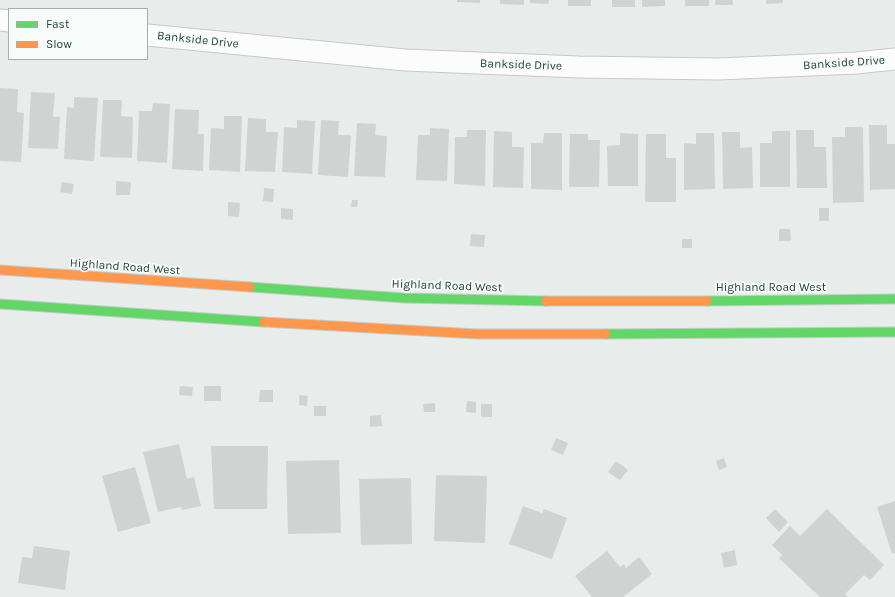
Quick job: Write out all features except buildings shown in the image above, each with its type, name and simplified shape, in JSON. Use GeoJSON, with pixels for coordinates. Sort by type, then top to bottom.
{"type":"FeatureCollection","features":[{"type":"Feature","properties":{"kind":"main road","name":"Highland Road West"},"geometry":{"type":"LineString","coordinates":[[0,270],[404,298],[579,302],[895,299]]}},
{"type":"Feature","properties":{"kind":"main road"},"geometry":{"type":"LineString","coordinates":[[0,304],[336,327],[477,334],[895,332]]}},
{"type":"Feature","properties":{"kind":"street","name":"Bankside Drive"},"geometry":{"type":"LineString","coordinates":[[148,35],[405,60],[578,67],[718,69],[856,63],[895,59]]}},
{"type":"Feature","properties":{"kind":"traffic: fast"},"geometry":{"type":"LineString","coordinates":[[250,287],[404,298],[546,301]]}},
{"type":"Feature","properties":{"kind":"traffic: fast"},"geometry":{"type":"LineString","coordinates":[[707,301],[895,299]]}},
{"type":"Feature","properties":{"kind":"traffic: fast"},"geometry":{"type":"LineString","coordinates":[[0,304],[264,322]]}},
{"type":"Feature","properties":{"kind":"traffic: fast"},"geometry":{"type":"LineString","coordinates":[[606,334],[895,332]]}},
{"type":"Feature","properties":{"kind":"traffic: slow"},"geometry":{"type":"LineString","coordinates":[[0,270],[250,287]]}},
{"type":"Feature","properties":{"kind":"traffic: slow"},"geometry":{"type":"LineString","coordinates":[[546,301],[707,301]]}},
{"type":"Feature","properties":{"kind":"traffic: slow"},"geometry":{"type":"LineString","coordinates":[[264,322],[477,334],[606,334]]}}]}
